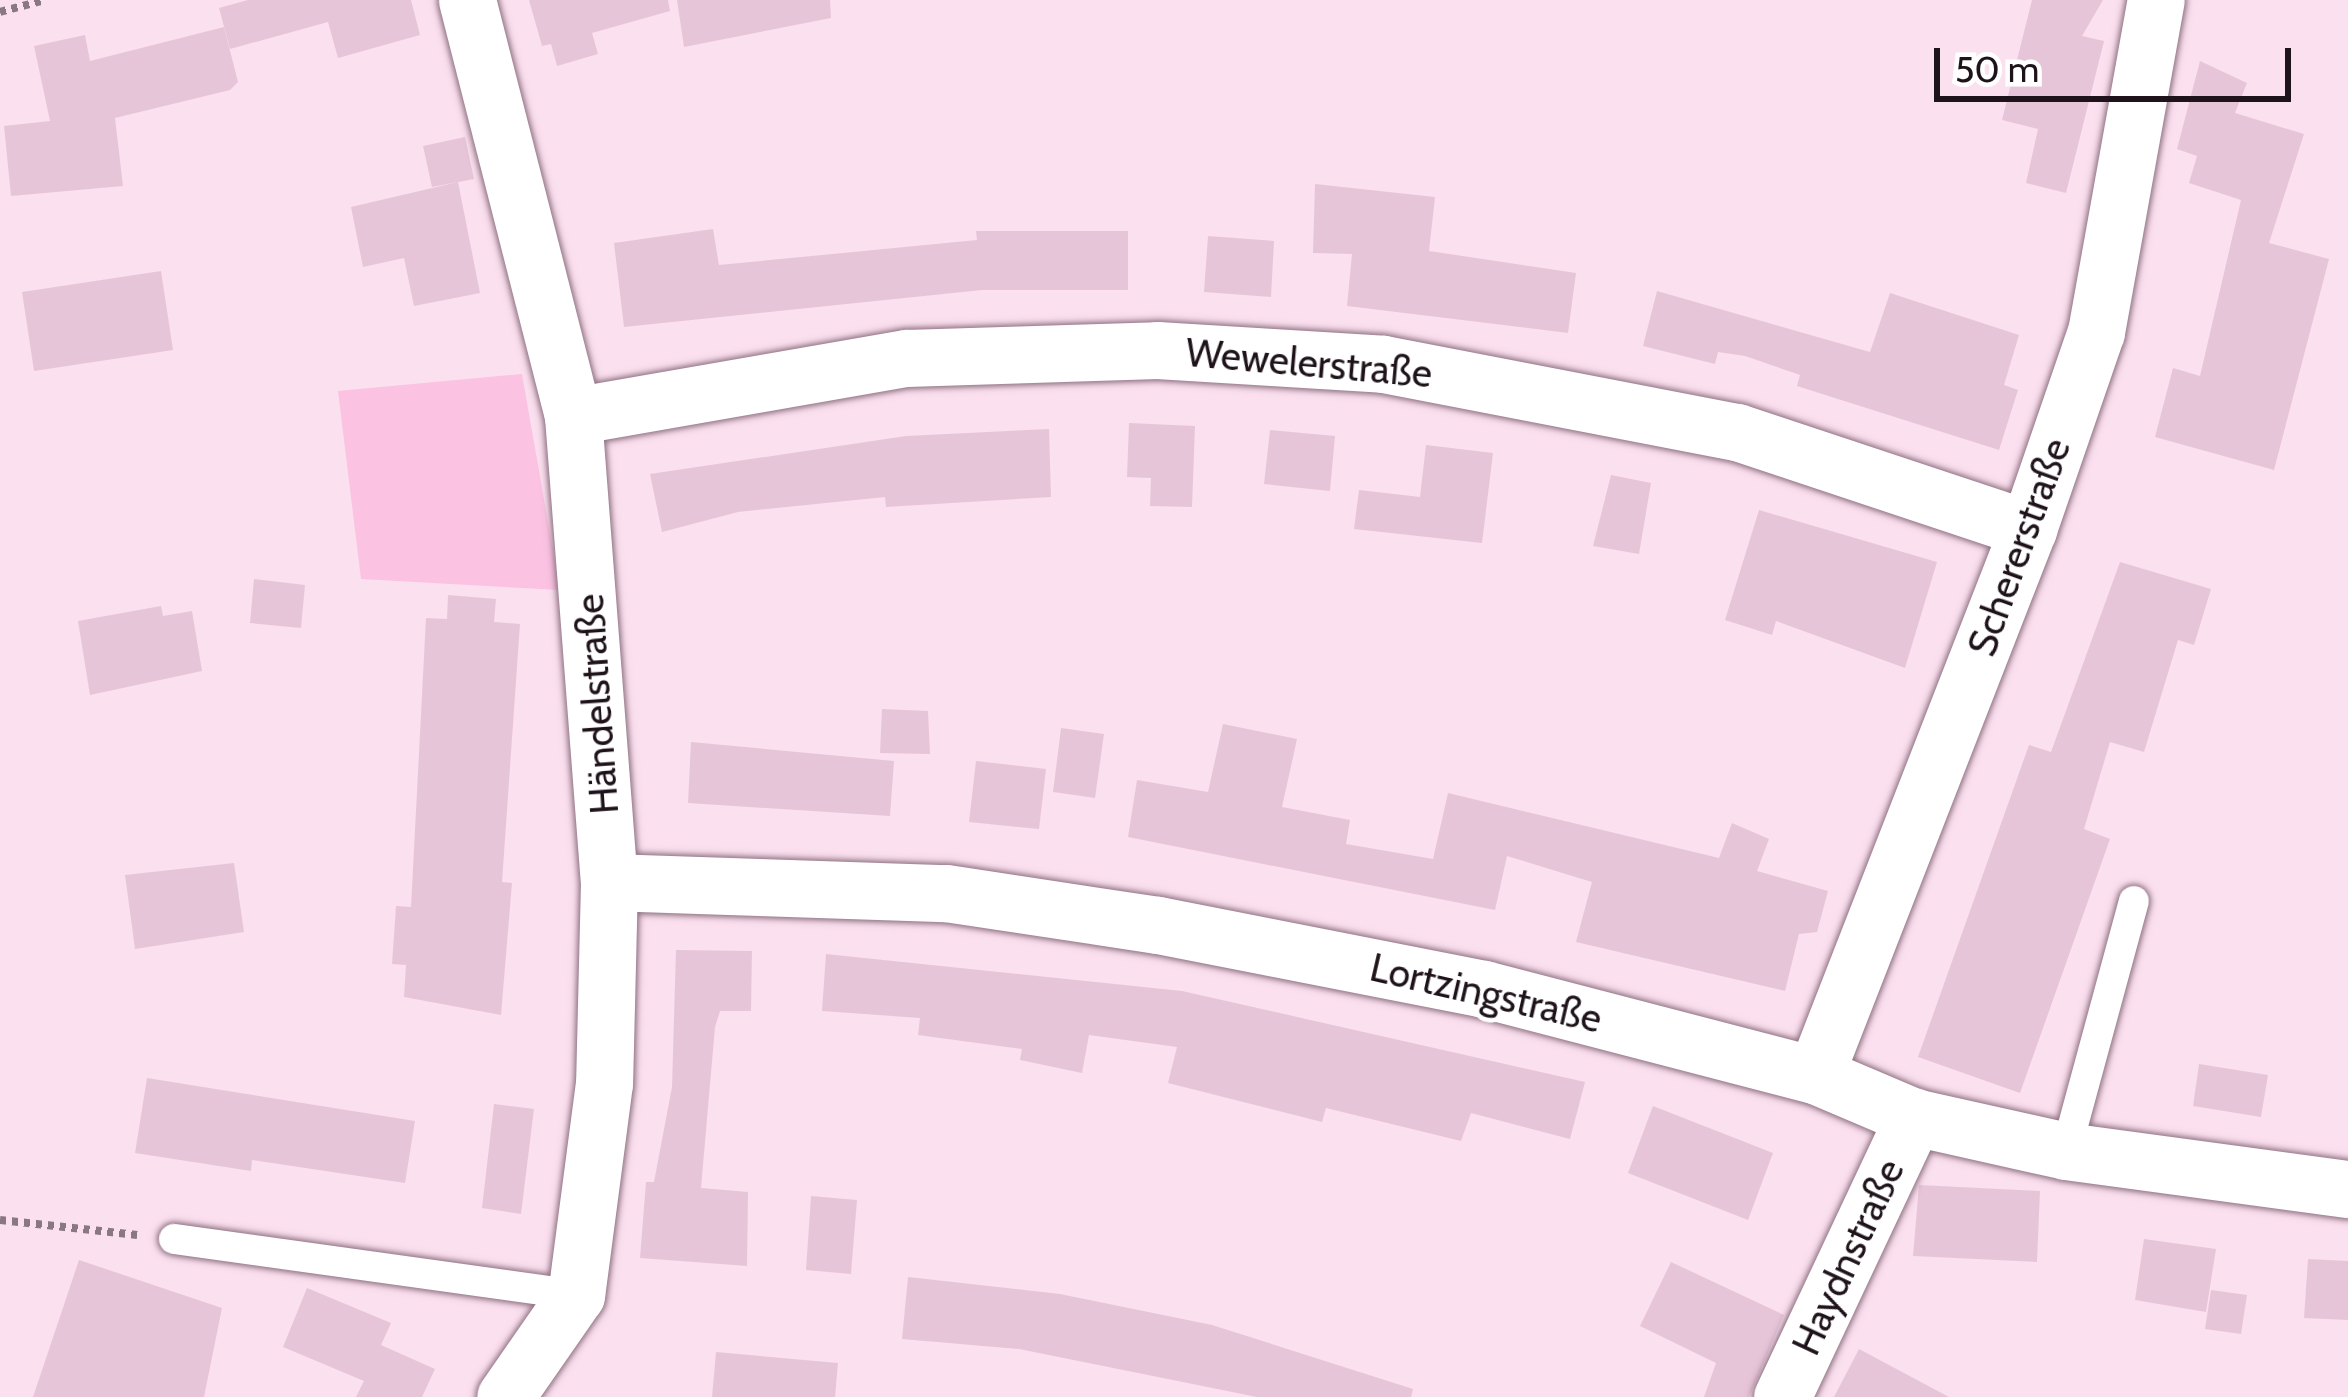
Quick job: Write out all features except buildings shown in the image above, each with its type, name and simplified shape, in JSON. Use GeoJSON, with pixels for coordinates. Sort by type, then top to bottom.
{"type":"FeatureCollection","features":[{"type":"Feature","properties":{"kind":"street","name":"Händelstraße"},"geometry":{"type":"LineString","coordinates":[[467,0],[573,416],[609,882],[604,1083],[577,1295],[505,1397]]}},
{"type":"Feature","properties":{"kind":"street","name":"Schererstraße"},"geometry":{"type":"LineString","coordinates":[[1815,1075],[2028,529],[2096,332],[2156,0]]}},
{"type":"Feature","properties":{"kind":"street","name":"Wewelerstraße"},"geometry":{"type":"LineString","coordinates":[[573,416],[906,358],[1157,350],[1382,364],[1737,432],[2028,529]]}},
{"type":"Feature","properties":{"kind":"street","name":"Lortzingstraße"},"geometry":{"type":"LineString","coordinates":[[609,882],[946,893],[1158,925],[1484,988],[1815,1075],[1914,1117],[2066,1151],[2348,1189]]}},
{"type":"Feature","properties":{"kind":"street","name":"Haydnstraße"},"geometry":{"type":"LineString","coordinates":[[1782,1397],[1914,1117]]}},
{"type":"Feature","properties":{"kind":"lane"},"geometry":{"type":"LineString","coordinates":[[2066,1151],[2134,901]]}},
{"type":"Feature","properties":{"kind":"lane"},"geometry":{"type":"LineString","coordinates":[[174,1239],[577,1295]]}},
{"type":"Feature","properties":{"kind":"path"},"geometry":{"type":"LineString","coordinates":[[0,12],[45,0]]}},
{"type":"Feature","properties":{"kind":"path"},"geometry":{"type":"LineString","coordinates":[[0,1220],[174,1239]]}},
{"type":"Feature","properties":{"kind":"shaded area"},"geometry":{"type":"Polygon","coordinates":[[[522,374],[560,590],[361,579],[338,391],[522,374]]]}}]}
